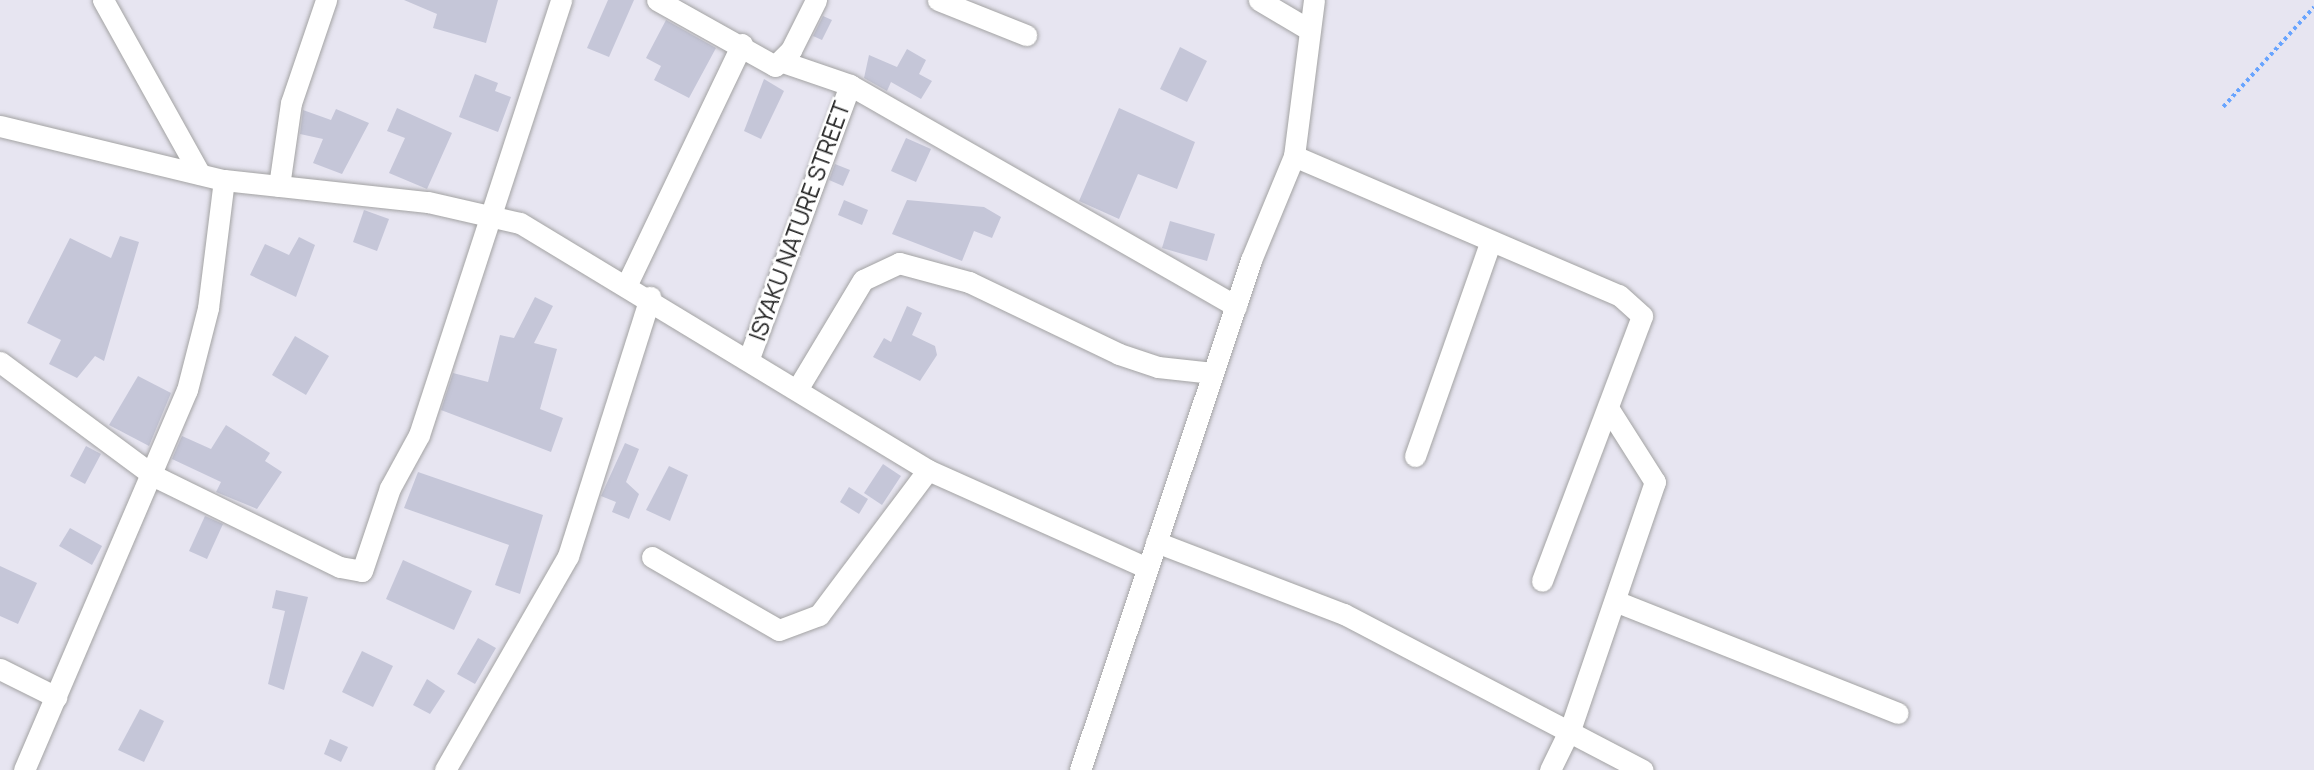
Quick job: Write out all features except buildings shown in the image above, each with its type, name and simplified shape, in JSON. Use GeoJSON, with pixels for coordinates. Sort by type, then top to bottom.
{"type":"FeatureCollection","features":[{"type":"Feature","properties":{"kind":"street"},"geometry":{"type":"LineString","coordinates":[[103,0],[200,174]]}},
{"type":"Feature","properties":{"kind":"street"},"geometry":{"type":"LineString","coordinates":[[279,186],[285,126],[326,0]]}},
{"type":"Feature","properties":{"kind":"street"},"geometry":{"type":"LineString","coordinates":[[0,362],[154,476],[340,567],[362,571],[390,488],[419,435],[561,0]]}},
{"type":"Feature","properties":{"kind":"street"},"geometry":{"type":"LineString","coordinates":[[657,0],[742,44],[775,66],[783,61],[816,0]]}},
{"type":"Feature","properties":{"kind":"street"},"geometry":{"type":"LineString","coordinates":[[938,0],[1026,35]]}},
{"type":"Feature","properties":{"kind":"street"},"geometry":{"type":"LineString","coordinates":[[1259,0],[1308,29]]}},
{"type":"Feature","properties":{"kind":"street"},"geometry":{"type":"LineString","coordinates":[[1080,770],[1236,306],[1294,156],[1308,29],[1314,0]]}},
{"type":"Feature","properties":{"kind":"street"},"geometry":{"type":"LineString","coordinates":[[627,284],[742,44]]}},
{"type":"Feature","properties":{"kind":"street"},"geometry":{"type":"LineString","coordinates":[[783,61],[850,85],[1236,306]]}},
{"type":"Feature","properties":{"kind":"street","name":"ISYAKU NATURE STREET"},"geometry":{"type":"LineString","coordinates":[[749,358],[850,85]]}},
{"type":"Feature","properties":{"kind":"street"},"geometry":{"type":"LineString","coordinates":[[0,125],[224,180],[492,213],[549,237],[928,470],[1147,568]]}},
{"type":"Feature","properties":{"kind":"street"},"geometry":{"type":"LineString","coordinates":[[1294,156],[1490,243],[1619,295],[1642,316],[1542,581]]}},
{"type":"Feature","properties":{"kind":"street"},"geometry":{"type":"LineString","coordinates":[[24,770],[154,476],[208,308],[224,180]]}},
{"type":"Feature","properties":{"kind":"street"},"geometry":{"type":"LineString","coordinates":[[1415,456],[1490,243]]}},
{"type":"Feature","properties":{"kind":"street"},"geometry":{"type":"LineString","coordinates":[[798,388],[863,279],[899,263],[969,282],[1119,354],[1158,367],[1213,373]]}},
{"type":"Feature","properties":{"kind":"street"},"geometry":{"type":"LineString","coordinates":[[445,770],[568,556],[650,297]]}},
{"type":"Feature","properties":{"kind":"street"},"geometry":{"type":"LineString","coordinates":[[1550,770],[1571,727],[1656,482],[1608,408]]}},
{"type":"Feature","properties":{"kind":"street"},"geometry":{"type":"LineString","coordinates":[[652,557],[779,630],[819,615],[928,470]]}},
{"type":"Feature","properties":{"kind":"street"},"geometry":{"type":"LineString","coordinates":[[1156,542],[1344,614],[1571,727],[1643,770]]}},
{"type":"Feature","properties":{"kind":"street"},"geometry":{"type":"LineString","coordinates":[[1615,601],[1898,713]]}},
{"type":"Feature","properties":{"kind":"street"},"geometry":{"type":"LineString","coordinates":[[0,669],[57,696]]}},
{"type":"Feature","properties":{"kind":"path"},"geometry":{"type":"LineString","coordinates":[[2223,107],[2314,7]]}}]}
